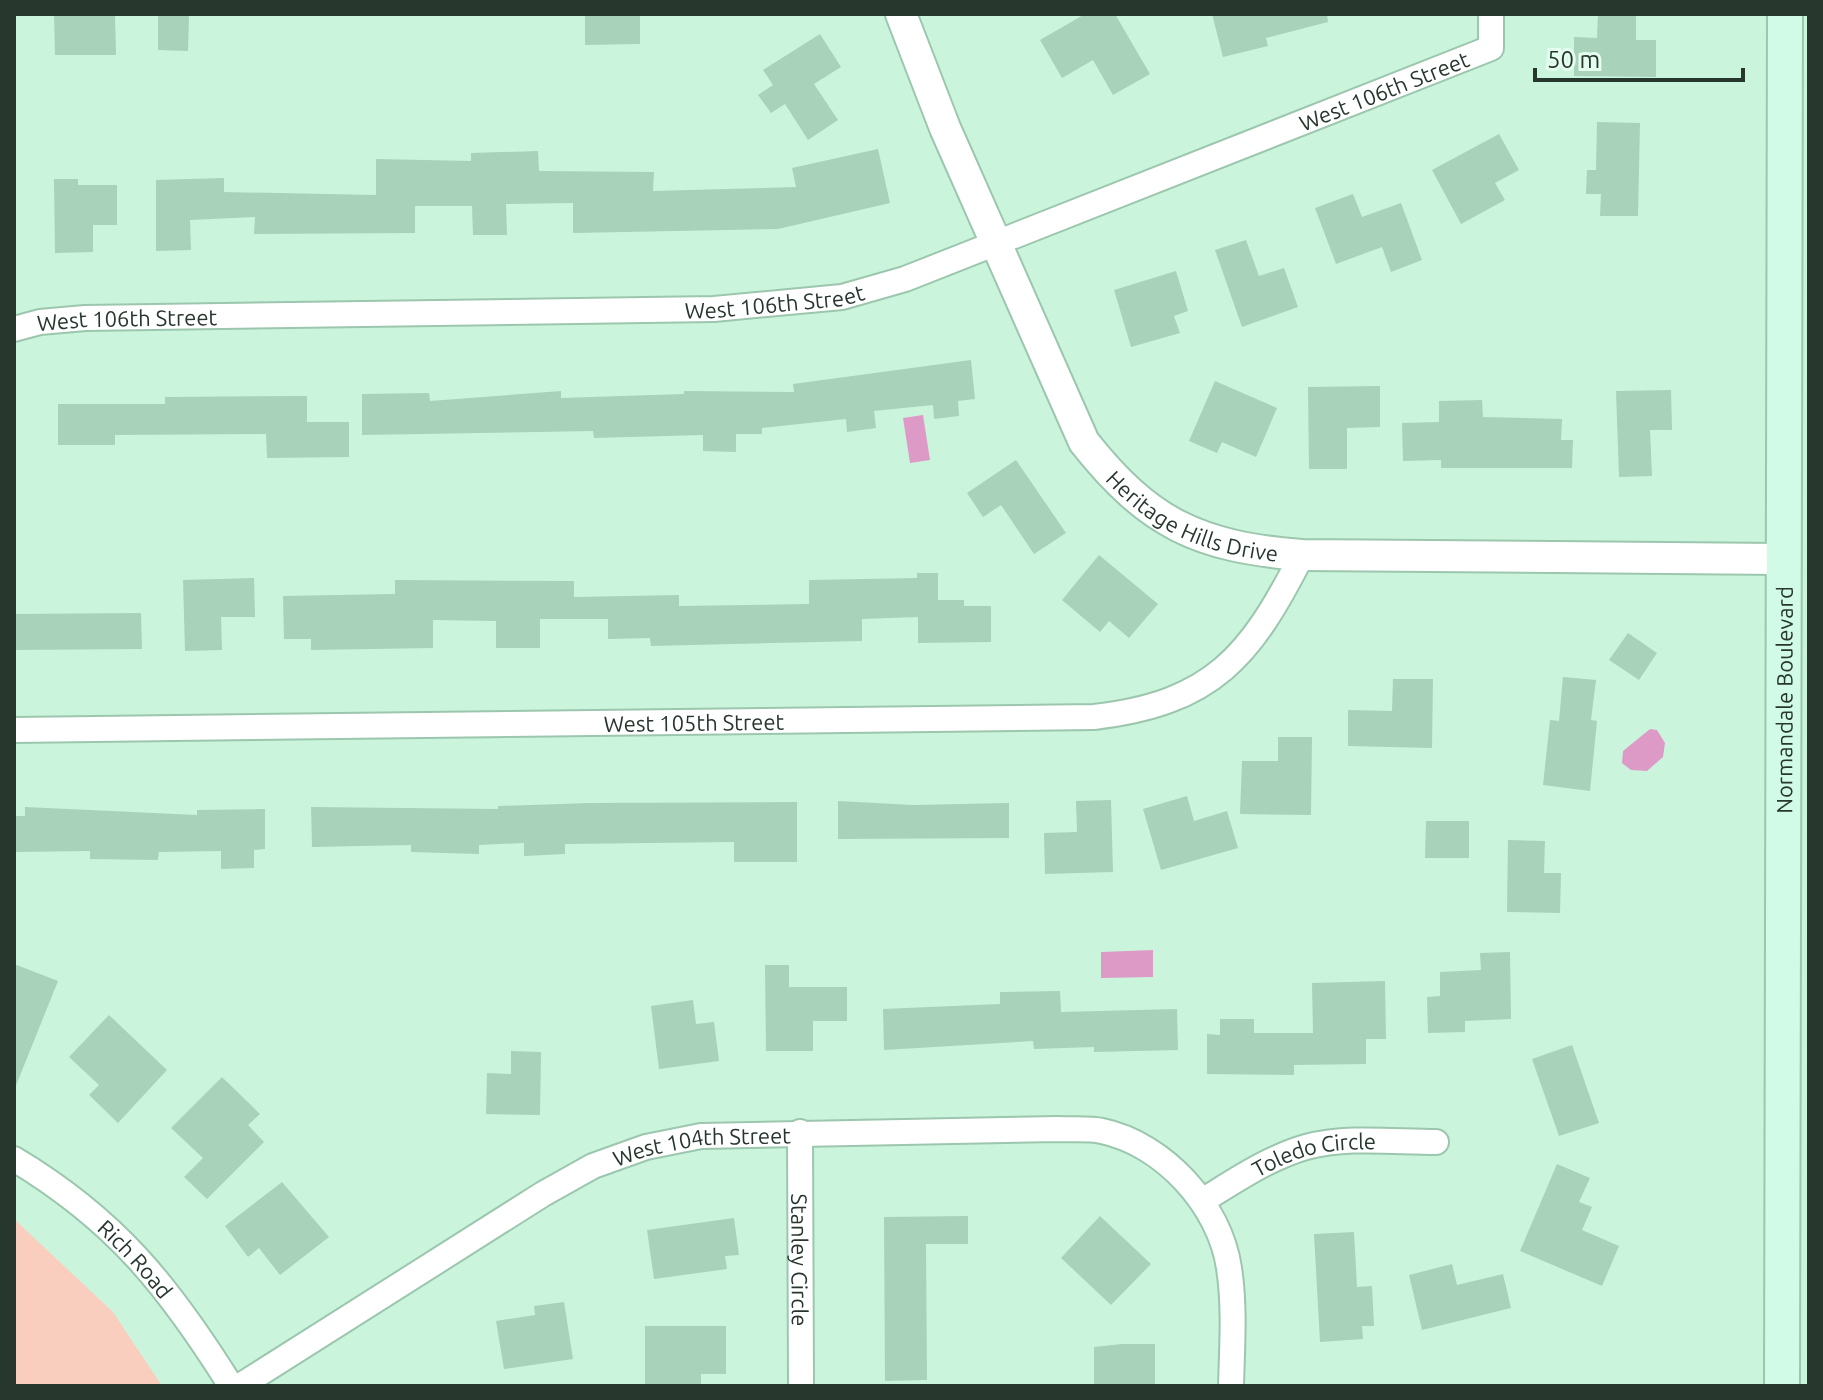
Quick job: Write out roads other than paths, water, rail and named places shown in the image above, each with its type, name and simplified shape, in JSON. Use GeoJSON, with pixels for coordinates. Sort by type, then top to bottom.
{"type":"FeatureCollection","features":[{"type":"Feature","properties":{"kind":"main road","name":"Normandale Boulevard"},"geometry":{"type":"LineString","coordinates":[[1782,1386],[1785,559],[1797,150],[1785,14]]}},
{"type":"Feature","properties":{"kind":"street","name":"Heritage Hills Drive"},"geometry":{"type":"LineString","coordinates":[[901,14],[995,243],[1084,442],[1116,483],[1156,514],[1202,539],[1252,551],[1302,555],[1785,559]]}},
{"type":"Feature","properties":{"kind":"street","name":"West 106th Street"},"geometry":{"type":"LineString","coordinates":[[14,329],[40,322],[85,318],[779,306],[842,297],[905,279],[1491,48],[1491,14]]}},
{"type":"Feature","properties":{"kind":"street","name":"West 105th Street"},"geometry":{"type":"LineString","coordinates":[[14,730],[1094,717],[1136,712],[1177,700],[1214,677],[1247,648],[1272,613],[1302,555]]}},
{"type":"Feature","properties":{"kind":"street","name":"West 104th Street"},"geometry":{"type":"LineString","coordinates":[[240,1386],[593,1166],[646,1147],[701,1136],[800,1132],[1101,1131],[1139,1145],[1174,1170],[1202,1201],[1219,1233],[1229,1267],[1231,1386]]}},
{"type":"Feature","properties":{"kind":"street","name":"Stanley Circle"},"geometry":{"type":"LineString","coordinates":[[800,1132],[801,1386]]}},
{"type":"Feature","properties":{"kind":"street","name":"Toledo Circle"},"geometry":{"type":"LineString","coordinates":[[1202,1201],[1272,1159],[1307,1147],[1345,1142],[1436,1142]]}},
{"type":"Feature","properties":{"kind":"street","name":"Rich Road"},"geometry":{"type":"LineString","coordinates":[[14,1159],[55,1184],[105,1223],[151,1270],[191,1322],[231,1386]]}}]}
